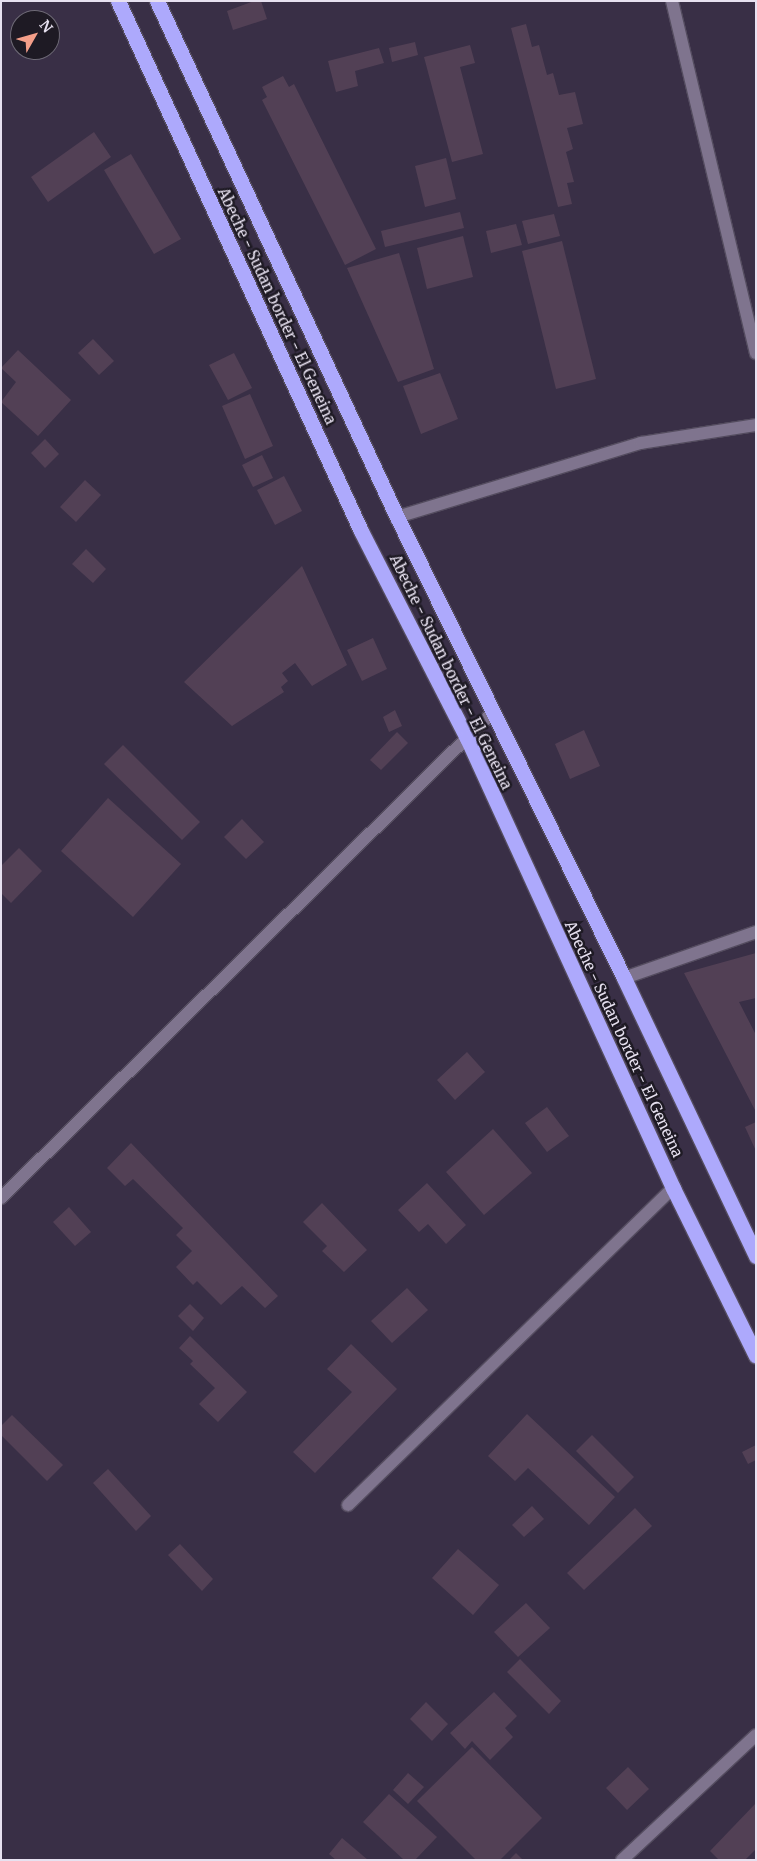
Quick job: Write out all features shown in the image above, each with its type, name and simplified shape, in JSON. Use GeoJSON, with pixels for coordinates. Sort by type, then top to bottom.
{"type":"FeatureCollection","features":[{"type":"Feature","properties":{"kind":"highway","name":"Abeche - Sudan border - El Geneina"},"geometry":{"type":"LineString","coordinates":[[118,1],[361,531],[467,738],[673,1188],[756,1356]]}},
{"type":"Feature","properties":{"kind":"highway","name":"Abeche - Sudan border - El Geneina"},"geometry":{"type":"LineString","coordinates":[[157,1],[397,517],[624,978],[756,1256]]}},
{"type":"Feature","properties":{"kind":"street"},"geometry":{"type":"LineString","coordinates":[[672,1],[756,353]]}},
{"type":"Feature","properties":{"kind":"street"},"geometry":{"type":"LineString","coordinates":[[397,517],[641,443],[756,425]]}},
{"type":"Feature","properties":{"kind":"street"},"geometry":{"type":"LineString","coordinates":[[1,1198],[493,712]]}},
{"type":"Feature","properties":{"kind":"street"},"geometry":{"type":"LineString","coordinates":[[624,978],[756,932]]}},
{"type":"Feature","properties":{"kind":"street"},"geometry":{"type":"LineString","coordinates":[[348,1505],[673,1188]]}},
{"type":"Feature","properties":{"kind":"street"},"geometry":{"type":"LineString","coordinates":[[622,1860],[756,1735]]}},
{"type":"Feature","properties":{"kind":"building"},"geometry":{"type":"Polygon","coordinates":[[[254,1],[261,1],[267,19],[233,30],[227,11],[254,1]]]}},
{"type":"Feature","properties":{"kind":"building"},"geometry":{"type":"Polygon","coordinates":[[[526,24],[532,47],[539,45],[547,75],[553,73],[559,95],[575,92],[583,124],[567,128],[573,149],[566,152],[574,182],[567,183],[572,204],[558,207],[511,28],[526,24]]]}},
{"type":"Feature","properties":{"kind":"building"},"geometry":{"type":"Polygon","coordinates":[[[415,42],[418,55],[392,62],[389,48],[415,42]]]}},
{"type":"Feature","properties":{"kind":"building"},"geometry":{"type":"Polygon","coordinates":[[[470,45],[475,63],[460,67],[483,154],[452,162],[424,57],[470,45]]]}},
{"type":"Feature","properties":{"kind":"building"},"geometry":{"type":"Polygon","coordinates":[[[379,48],[384,63],[355,71],[358,86],[336,92],[328,61],[379,48]]]}},
{"type":"Feature","properties":{"kind":"building"},"geometry":{"type":"Polygon","coordinates":[[[283,76],[289,87],[294,84],[376,249],[345,265],[262,100],[267,97],[262,87],[283,76]]]}},
{"type":"Feature","properties":{"kind":"building"},"geometry":{"type":"Polygon","coordinates":[[[94,132],[111,157],[48,202],[31,177],[94,132]]]}},
{"type":"Feature","properties":{"kind":"building"},"geometry":{"type":"Polygon","coordinates":[[[131,154],[181,239],[154,254],[104,170],[131,154]]]}},
{"type":"Feature","properties":{"kind":"building"},"geometry":{"type":"Polygon","coordinates":[[[446,158],[456,199],[425,207],[415,166],[446,158]]]}},
{"type":"Feature","properties":{"kind":"building"},"geometry":{"type":"Polygon","coordinates":[[[460,212],[464,228],[385,247],[381,231],[460,212]]]}},
{"type":"Feature","properties":{"kind":"building"},"geometry":{"type":"Polygon","coordinates":[[[554,214],[560,236],[528,244],[522,221],[554,214]]]}},
{"type":"Feature","properties":{"kind":"building"},"geometry":{"type":"Polygon","coordinates":[[[516,224],[522,245],[491,253],[486,231],[516,224]]]}},
{"type":"Feature","properties":{"kind":"building"},"geometry":{"type":"Polygon","coordinates":[[[463,236],[473,277],[427,289],[417,248],[463,236]]]}},
{"type":"Feature","properties":{"kind":"building"},"geometry":{"type":"Polygon","coordinates":[[[562,241],[596,379],[556,389],[522,251],[562,241]]]}},
{"type":"Feature","properties":{"kind":"building"},"geometry":{"type":"Polygon","coordinates":[[[399,253],[434,369],[398,382],[347,268],[399,253]]]}},
{"type":"Feature","properties":{"kind":"building"},"geometry":{"type":"Polygon","coordinates":[[[93,339],[114,361],[99,375],[78,353],[93,339]]]}},
{"type":"Feature","properties":{"kind":"building"},"geometry":{"type":"Polygon","coordinates":[[[18,350],[71,400],[38,436],[1,402],[16,382],[1,368],[18,350]]]}},
{"type":"Feature","properties":{"kind":"building"},"geometry":{"type":"Polygon","coordinates":[[[234,353],[252,388],[228,400],[209,365],[234,353]]]}},
{"type":"Feature","properties":{"kind":"building"},"geometry":{"type":"Polygon","coordinates":[[[440,373],[458,419],[421,434],[403,386],[440,373]]]}},
{"type":"Feature","properties":{"kind":"building"},"geometry":{"type":"Polygon","coordinates":[[[250,394],[273,446],[245,459],[222,406],[250,394]]]}},
{"type":"Feature","properties":{"kind":"building"},"geometry":{"type":"Polygon","coordinates":[[[45,439],[59,454],[45,468],[31,453],[45,439]]]}},
{"type":"Feature","properties":{"kind":"building"},"geometry":{"type":"Polygon","coordinates":[[[262,455],[273,478],[253,487],[242,465],[262,455]]]}},
{"type":"Feature","properties":{"kind":"building"},"geometry":{"type":"Polygon","coordinates":[[[284,476],[302,511],[275,525],[257,490],[284,476]]]}},
{"type":"Feature","properties":{"kind":"building"},"geometry":{"type":"Polygon","coordinates":[[[85,480],[101,495],[76,522],[60,507],[85,480]]]}},
{"type":"Feature","properties":{"kind":"building"},"geometry":{"type":"Polygon","coordinates":[[[86,549],[106,569],[93,583],[72,564],[86,549]]]}},
{"type":"Feature","properties":{"kind":"building"},"geometry":{"type":"Polygon","coordinates":[[[302,566],[347,665],[312,686],[295,663],[282,673],[288,681],[281,687],[284,692],[232,726],[184,682],[302,566]]]}},
{"type":"Feature","properties":{"kind":"building"},"geometry":{"type":"Polygon","coordinates":[[[373,638],[387,669],[362,681],[347,650],[373,638]]]}},
{"type":"Feature","properties":{"kind":"building"},"geometry":{"type":"Polygon","coordinates":[[[395,710],[402,726],[389,732],[383,717],[395,710]]]}},
{"type":"Feature","properties":{"kind":"building"},"geometry":{"type":"Polygon","coordinates":[[[584,730],[600,766],[570,779],[555,744],[584,730]]]}},
{"type":"Feature","properties":{"kind":"building"},"geometry":{"type":"Polygon","coordinates":[[[397,732],[408,743],[381,770],[370,760],[397,732]]]}},
{"type":"Feature","properties":{"kind":"building"},"geometry":{"type":"Polygon","coordinates":[[[123,745],[200,822],[182,840],[104,764],[123,745]]]}},
{"type":"Feature","properties":{"kind":"building"},"geometry":{"type":"Polygon","coordinates":[[[108,798],[181,864],[133,917],[61,851],[108,798]]]}},
{"type":"Feature","properties":{"kind":"building"},"geometry":{"type":"Polygon","coordinates":[[[242,819],[264,842],[246,859],[224,837],[242,819]]]}},
{"type":"Feature","properties":{"kind":"building"},"geometry":{"type":"Polygon","coordinates":[[[19,848],[42,871],[11,903],[1,893],[1,866],[19,848]]]}},
{"type":"Feature","properties":{"kind":"building"},"geometry":{"type":"Polygon","coordinates":[[[756,953],[756,998],[739,1002],[756,1035],[756,1112],[684,973],[756,953]]]}},
{"type":"Feature","properties":{"kind":"building"},"geometry":{"type":"Polygon","coordinates":[[[467,1052],[485,1072],[455,1100],[437,1080],[467,1052]]]}},
{"type":"Feature","properties":{"kind":"building"},"geometry":{"type":"Polygon","coordinates":[[[547,1107],[569,1136],[547,1152],[525,1123],[547,1107]]]}},
{"type":"Feature","properties":{"kind":"building"},"geometry":{"type":"Polygon","coordinates":[[[756,1122],[756,1151],[745,1127],[756,1122]]]}},
{"type":"Feature","properties":{"kind":"building"},"geometry":{"type":"Polygon","coordinates":[[[493,1129],[532,1173],[484,1215],[446,1172],[493,1129]]]}},
{"type":"Feature","properties":{"kind":"building"},"geometry":{"type":"Polygon","coordinates":[[[131,1143],[278,1296],[265,1308],[242,1286],[221,1305],[197,1281],[193,1285],[176,1267],[192,1251],[176,1235],[183,1228],[133,1179],[125,1186],[107,1168],[131,1143]]]}},
{"type":"Feature","properties":{"kind":"building"},"geometry":{"type":"Polygon","coordinates":[[[427,1183],[466,1225],[446,1244],[428,1224],[419,1232],[398,1210],[427,1183]]]}},
{"type":"Feature","properties":{"kind":"building"},"geometry":{"type":"Polygon","coordinates":[[[322,1203],[367,1250],[344,1272],[322,1251],[327,1246],[303,1222],[322,1203]]]}},
{"type":"Feature","properties":{"kind":"building"},"geometry":{"type":"Polygon","coordinates":[[[69,1207],[91,1232],[75,1246],[53,1222],[69,1207]]]}},
{"type":"Feature","properties":{"kind":"building"},"geometry":{"type":"Polygon","coordinates":[[[407,1288],[428,1310],[392,1343],[371,1321],[407,1288]]]}},
{"type":"Feature","properties":{"kind":"building"},"geometry":{"type":"Polygon","coordinates":[[[190,1304],[204,1318],[193,1331],[178,1316],[190,1304]]]}},
{"type":"Feature","properties":{"kind":"building"},"geometry":{"type":"Polygon","coordinates":[[[190,1336],[247,1392],[218,1422],[199,1404],[215,1388],[190,1364],[193,1361],[179,1348],[190,1336]]]}},
{"type":"Feature","properties":{"kind":"building"},"geometry":{"type":"Polygon","coordinates":[[[351,1344],[397,1389],[315,1473],[293,1452],[352,1392],[327,1369],[351,1344]]]}},
{"type":"Feature","properties":{"kind":"building"},"geometry":{"type":"Polygon","coordinates":[[[527,1414],[615,1497],[589,1525],[528,1468],[515,1481],[488,1456],[527,1414]]]}},
{"type":"Feature","properties":{"kind":"building"},"geometry":{"type":"Polygon","coordinates":[[[12,1415],[63,1465],[47,1481],[1,1435],[1,1426],[12,1415]]]}},
{"type":"Feature","properties":{"kind":"building"},"geometry":{"type":"Polygon","coordinates":[[[592,1435],[634,1477],[618,1493],[576,1451],[592,1435]]]}},
{"type":"Feature","properties":{"kind":"building"},"geometry":{"type":"Polygon","coordinates":[[[756,1445],[756,1460],[748,1464],[742,1452],[756,1445]]]}},
{"type":"Feature","properties":{"kind":"building"},"geometry":{"type":"Polygon","coordinates":[[[108,1469],[151,1516],[136,1531],[93,1483],[108,1469]]]}},
{"type":"Feature","properties":{"kind":"building"},"geometry":{"type":"Polygon","coordinates":[[[532,1506],[544,1519],[524,1537],[512,1525],[532,1506]]]}},
{"type":"Feature","properties":{"kind":"building"},"geometry":{"type":"Polygon","coordinates":[[[635,1508],[652,1526],[584,1590],[567,1573],[635,1508]]]}},
{"type":"Feature","properties":{"kind":"building"},"geometry":{"type":"Polygon","coordinates":[[[180,1544],[213,1579],[202,1591],[168,1555],[180,1544]]]}},
{"type":"Feature","properties":{"kind":"building"},"geometry":{"type":"Polygon","coordinates":[[[458,1549],[499,1585],[473,1615],[432,1578],[458,1549]]]}},
{"type":"Feature","properties":{"kind":"building"},"geometry":{"type":"Polygon","coordinates":[[[526,1603],[550,1628],[518,1657],[494,1632],[526,1603]]]}},
{"type":"Feature","properties":{"kind":"building"},"geometry":{"type":"Polygon","coordinates":[[[520,1659],[561,1701],[549,1714],[507,1672],[520,1659]]]}},
{"type":"Feature","properties":{"kind":"building"},"geometry":{"type":"Polygon","coordinates":[[[494,1692],[517,1716],[505,1728],[513,1737],[490,1760],[472,1741],[465,1749],[450,1733],[494,1692]]]}},
{"type":"Feature","properties":{"kind":"building"},"geometry":{"type":"Polygon","coordinates":[[[426,1702],[448,1724],[432,1741],[410,1719],[426,1702]]]}},
{"type":"Feature","properties":{"kind":"building"},"geometry":{"type":"Polygon","coordinates":[[[472,1747],[542,1818],[500,1860],[476,1860],[417,1801],[472,1747]]]}},
{"type":"Feature","properties":{"kind":"building"},"geometry":{"type":"Polygon","coordinates":[[[628,1767],[649,1789],[627,1810],[606,1788],[628,1767]]]}},
{"type":"Feature","properties":{"kind":"building"},"geometry":{"type":"Polygon","coordinates":[[[408,1773],[424,1787],[408,1804],[393,1790],[408,1773]]]}},
{"type":"Feature","properties":{"kind":"building"},"geometry":{"type":"Polygon","coordinates":[[[389,1794],[437,1837],[415,1860],[404,1860],[363,1822],[389,1794]]]}},
{"type":"Feature","properties":{"kind":"building"},"geometry":{"type":"Polygon","coordinates":[[[756,1803],[756,1849],[745,1860],[719,1860],[710,1851],[756,1803]]]}},
{"type":"Feature","properties":{"kind":"building"},"geometry":{"type":"Polygon","coordinates":[[[342,1838],[368,1860],[336,1860],[329,1854],[342,1838]]]}},
{"type":"Feature","properties":{"kind":"building"},"geometry":{"type":"Polygon","coordinates":[[[516,1853],[523,1860],[509,1860],[516,1853]]]}}]}
